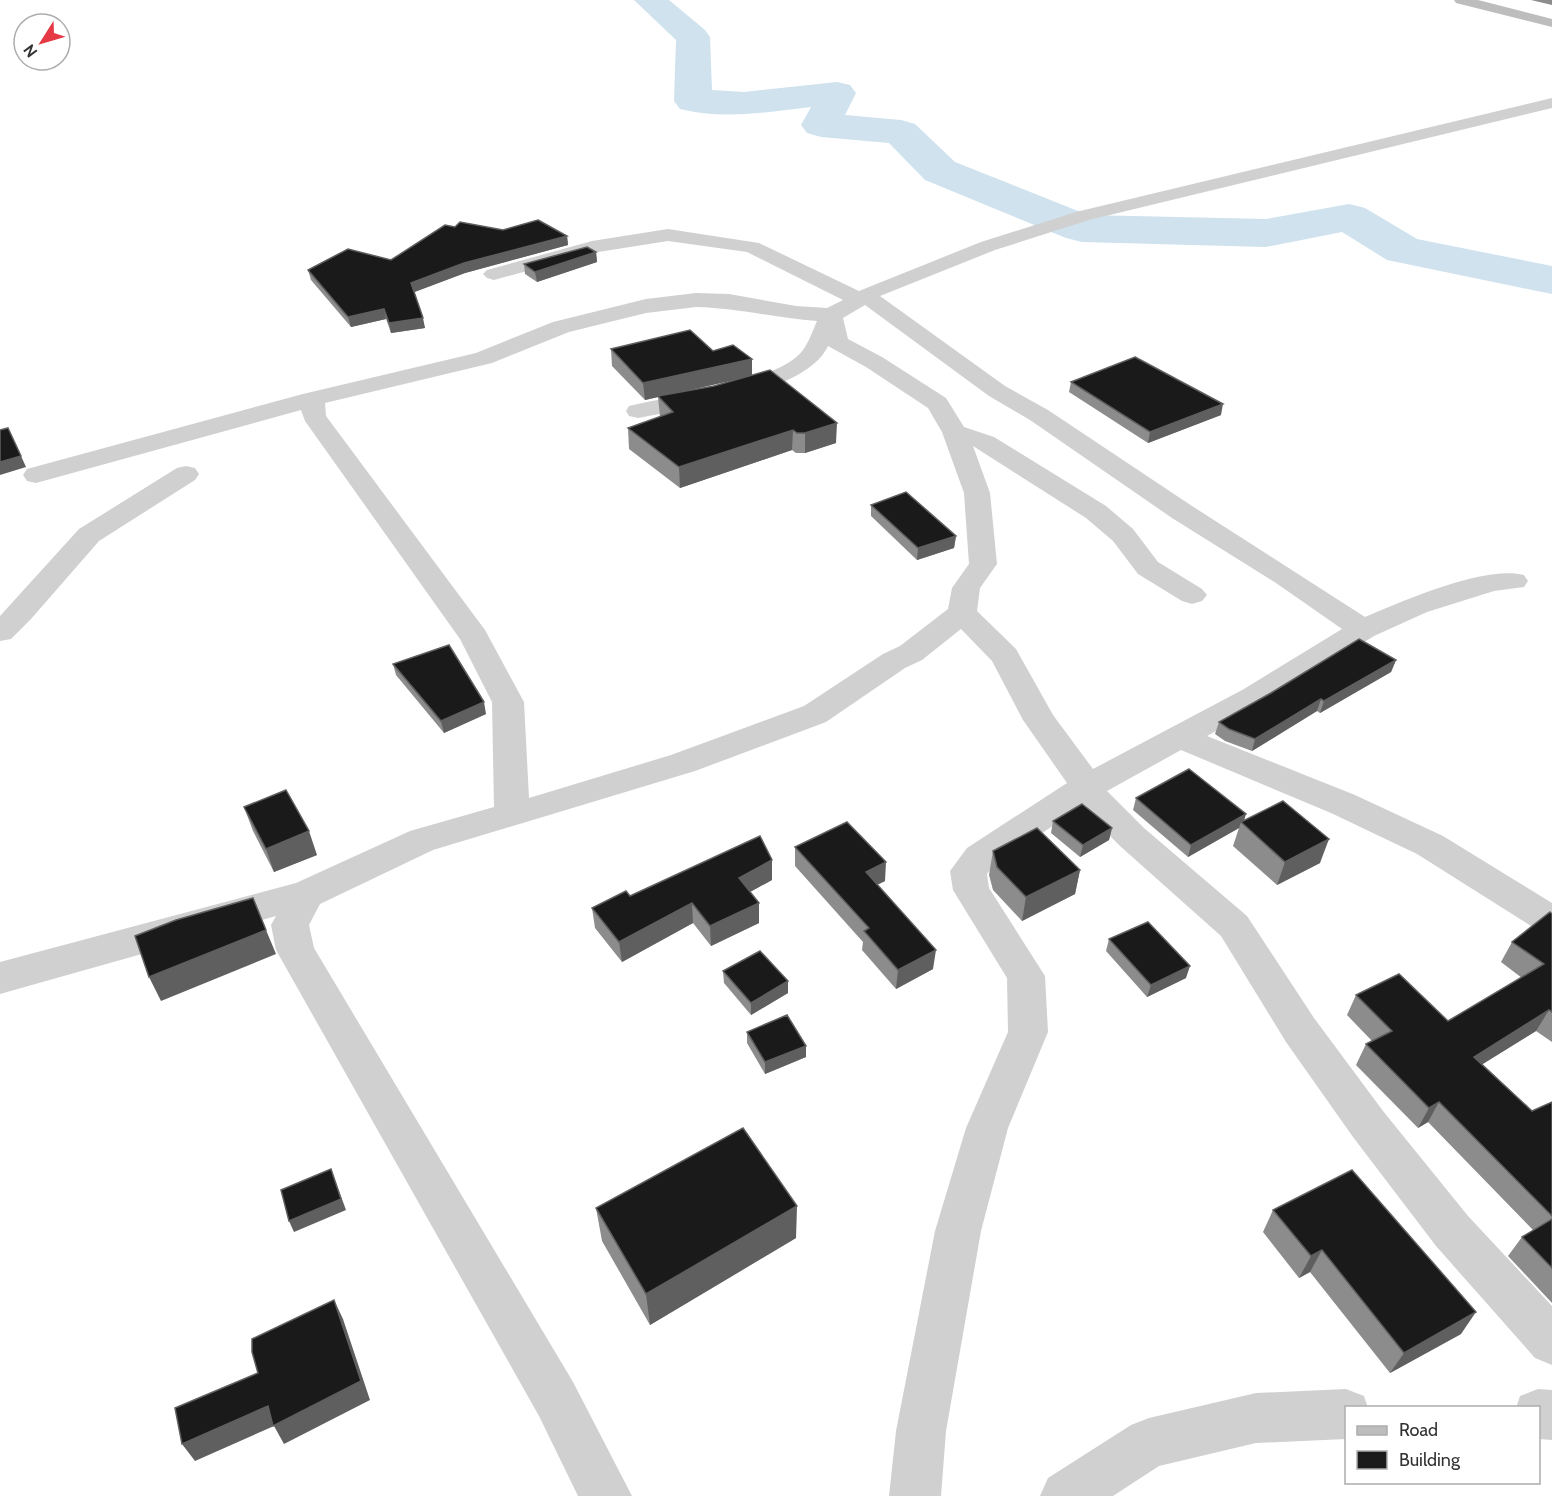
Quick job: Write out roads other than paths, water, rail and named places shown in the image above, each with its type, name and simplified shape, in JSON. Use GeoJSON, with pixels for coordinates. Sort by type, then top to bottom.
{"type":"FeatureCollection","features":[{"type":"Feature","properties":{"kind":"main road"},"geometry":{"type":"LineString","coordinates":[[1461,0],[1552,23]]}},
{"type":"Feature","properties":{"kind":"street"},"geometry":{"type":"LineString","coordinates":[[638,411],[755,385],[793,370],[813,354],[853,304],[878,289],[988,246],[1083,216],[1552,103]]}},
{"type":"Feature","properties":{"kind":"street"},"geometry":{"type":"LineString","coordinates":[[494,274],[592,247],[668,235],[752,247],[853,304],[1039,415],[1182,512],[1286,577],[1363,629]]}},
{"type":"Feature","properties":{"kind":"street"},"geometry":{"type":"LineString","coordinates":[[36,475],[312,399],[484,358],[561,327],[646,306],[696,300],[729,301],[796,313],[853,304]]}},
{"type":"Feature","properties":{"kind":"street"},"geometry":{"type":"LineString","coordinates":[[0,978],[306,894],[422,840],[683,763],[815,714],[894,661],[911,653],[962,613],[966,588],[983,564],[976,494],[955,432],[937,403],[874,362],[837,342],[853,304]]}},
{"type":"Feature","properties":{"kind":"street"},"geometry":{"type":"LineString","coordinates":[[312,399],[314,416],[474,637],[508,702],[512,815]]}},
{"type":"Feature","properties":{"kind":"street"},"geometry":{"type":"LineString","coordinates":[[955,432],[985,442],[1096,512],[1123,535],[1148,568],[1192,595]]}},
{"type":"Feature","properties":{"kind":"street"},"geometry":{"type":"LineString","coordinates":[[0,632],[21,613],[89,535],[186,474]]}},
{"type":"Feature","properties":{"kind":"street"},"geometry":{"type":"LineString","coordinates":[[915,1496],[921,1431],[958,1230],[987,1128],[1028,1032],[1026,976],[971,890],[968,871],[980,857],[1086,787],[1255,696],[1363,629],[1417,606],[1491,583],[1514,581]]}},
{"type":"Feature","properties":{"kind":"street"},"geometry":{"type":"LineString","coordinates":[[962,613],[1005,656],[1039,720],[1092,797],[1132,837],[1234,926],[1300,1030],[1368,1124],[1452,1231],[1552,1341]]}},
{"type":"Feature","properties":{"kind":"street"},"geometry":{"type":"LineString","coordinates":[[1179,737],[1343,804],[1430,845],[1552,921]]}},
{"type":"Feature","properties":{"kind":"street"},"geometry":{"type":"LineString","coordinates":[[306,894],[290,925],[295,950],[556,1399],[606,1496]]}},
{"type":"Feature","properties":{"kind":"street"},"geometry":{"type":"LineString","coordinates":[[1066,1496],[1149,1443],[1256,1418],[1345,1414]]}},
{"type":"Feature","properties":{"kind":"waterway"},"geometry":{"type":"LineString","coordinates":[[650,0],[693,37],[693,101],[744,103],[837,93],[821,125],[901,132],[940,171],[1082,228],[1266,233],[1349,217],[1403,250],[1552,280]]}}]}
